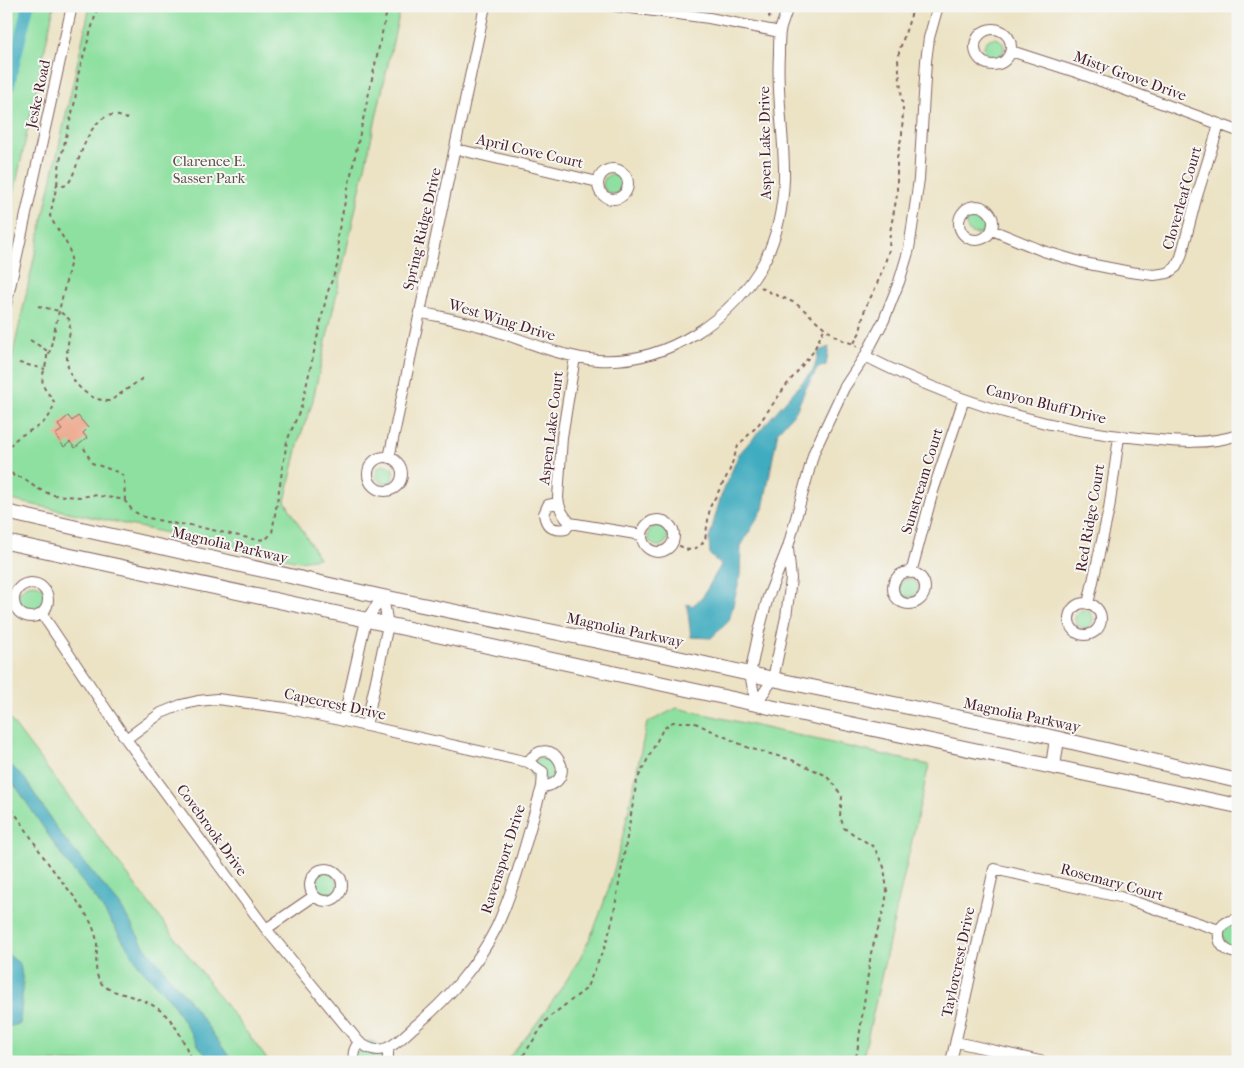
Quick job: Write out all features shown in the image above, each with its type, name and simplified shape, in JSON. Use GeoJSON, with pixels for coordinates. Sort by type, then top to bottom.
{"type":"FeatureCollection","features":[{"type":"Feature","properties":{"kind":"main road","name":"Magnolia Parkway"},"geometry":{"type":"LineString","coordinates":[[6,512],[383,597],[637,648],[773,679],[1058,739],[1238,781]]}},
{"type":"Feature","properties":{"kind":"main road"},"geometry":{"type":"LineString","coordinates":[[6,542],[1238,806]]}},
{"type":"Feature","properties":{"kind":"main road"},"geometry":{"type":"LineString","coordinates":[[1053,766],[1058,739]]}},
{"type":"Feature","properties":{"kind":"street","name":"Jeske Road"},"geometry":{"type":"LineString","coordinates":[[6,305],[72,6]]}},
{"type":"Feature","properties":{"kind":"street","name":"Spring Ridge Drive"},"geometry":{"type":"LineString","coordinates":[[389,458],[485,6]]}},
{"type":"Feature","properties":{"kind":"street"},"geometry":{"type":"LineString","coordinates":[[615,6],[709,18],[780,32]]}},
{"type":"Feature","properties":{"kind":"street","name":"Aspen Lake Drive"},"geometry":{"type":"LineString","coordinates":[[576,357],[618,360],[648,355],[675,345],[699,331],[719,316],[753,280],[766,258],[775,235],[781,207],[784,179],[778,64],[780,32],[788,6]]}},
{"type":"Feature","properties":{"kind":"street"},"geometry":{"type":"LineString","coordinates":[[756,704],[750,674],[768,597],[788,547],[814,452],[844,388],[865,356],[884,320],[899,282],[909,249],[919,179],[926,61],[929,38],[938,6]]}},
{"type":"Feature","properties":{"kind":"street","name":"Misty Grove Drive"},"geometry":{"type":"LineString","coordinates":[[1011,51],[1128,90],[1238,131]]}},
{"type":"Feature","properties":{"kind":"street","name":"Cloverleaf Court"},"geometry":{"type":"LineString","coordinates":[[992,230],[1043,251],[1084,263],[1154,275],[1168,273],[1176,267],[1181,257],[1196,199],[1219,125]]}},
{"type":"Feature","properties":{"kind":"street","name":"April Cove Court"},"geometry":{"type":"LineString","coordinates":[[456,149],[598,182]]}},
{"type":"Feature","properties":{"kind":"street","name":"West Wing Drive"},"geometry":{"type":"LineString","coordinates":[[419,312],[485,327],[548,350],[576,357]]}},
{"type":"Feature","properties":{"kind":"street","name":"Canyon Bluff Drive"},"geometry":{"type":"LineString","coordinates":[[865,356],[897,372],[964,398],[1006,412],[1065,426],[1119,437],[1194,443],[1233,436]]}},
{"type":"Feature","properties":{"kind":"street","name":"Aspen Lake Court"},"geometry":{"type":"LineString","coordinates":[[576,357],[562,437],[558,503],[564,516],[570,523],[642,535]]}},
{"type":"Feature","properties":{"kind":"street","name":"Sunstream Court"},"geometry":{"type":"LineString","coordinates":[[911,573],[933,490],[964,398]]}},
{"type":"Feature","properties":{"kind":"street","name":"Red Ridge Court"},"geometry":{"type":"LineString","coordinates":[[1088,604],[1109,509],[1119,437]]}},
{"type":"Feature","properties":{"kind":"street","name":"Aspen Lake Court"},"geometry":{"type":"LineString","coordinates":[[558,503],[548,505],[544,514],[548,525],[552,529],[560,530],[566,529],[570,523]]}},
{"type":"Feature","properties":{"kind":"street"},"geometry":{"type":"LineString","coordinates":[[659,520],[672,528],[674,532],[672,542],[666,549],[657,551],[648,548],[642,535],[650,522],[659,520]]}},
{"type":"Feature","properties":{"kind":"street"},"geometry":{"type":"LineString","coordinates":[[756,704],[773,679],[786,617],[791,579],[788,547]]}},
{"type":"Feature","properties":{"kind":"street"},"geometry":{"type":"LineString","coordinates":[[343,721],[366,620],[383,597]]}},
{"type":"Feature","properties":{"kind":"street"},"geometry":{"type":"LineString","coordinates":[[366,726],[388,625],[383,597]]}},
{"type":"Feature","properties":{"kind":"street","name":"Covebrook Drive"},"geometry":{"type":"LineString","coordinates":[[42,614],[126,739],[266,929],[359,1042],[373,1050],[388,1049]]}},
{"type":"Feature","properties":{"kind":"street","name":"Capecrest Drive"},"geometry":{"type":"LineString","coordinates":[[126,739],[161,713],[198,701],[221,700],[286,708],[528,762],[543,772]]}},
{"type":"Feature","properties":{"kind":"street"},"geometry":{"type":"LineString","coordinates":[[528,762],[532,756],[539,752],[547,751],[554,754],[560,760],[562,767],[561,775],[557,782],[550,786],[542,786]]}},
{"type":"Feature","properties":{"kind":"street","name":"Ravensport Drive"},"geometry":{"type":"LineString","coordinates":[[388,1049],[444,1000],[464,976],[491,936],[509,894],[542,786],[543,772]]}},
{"type":"Feature","properties":{"kind":"street","name":"Rosemary Court"},"geometry":{"type":"LineString","coordinates":[[994,868],[1120,897],[1219,930]]}},
{"type":"Feature","properties":{"kind":"street","name":"Taylorcrest Drive"},"geometry":{"type":"LineString","coordinates":[[951,1062],[994,868]]}},
{"type":"Feature","properties":{"kind":"street"},"geometry":{"type":"LineString","coordinates":[[266,929],[314,896]]}},
{"type":"Feature","properties":{"kind":"street"},"geometry":{"type":"LineString","coordinates":[[1238,920],[1228,921],[1223,925],[1219,930],[1218,937],[1224,949],[1238,953]]}},
{"type":"Feature","properties":{"kind":"street"},"geometry":{"type":"LineString","coordinates":[[355,1062],[353,1058],[354,1049],[359,1042]]}},
{"type":"Feature","properties":{"kind":"street"},"geometry":{"type":"LineString","coordinates":[[956,1042],[1044,1062]]}},
{"type":"Feature","properties":{"kind":"street"},"geometry":{"type":"LineString","coordinates":[[387,1062],[388,1049]]}},
{"type":"Feature","properties":{"kind":"path"},"geometry":{"type":"LineString","coordinates":[[98,6],[78,75],[75,101],[60,161],[50,216],[71,253],[43,383],[54,402],[53,408],[46,421],[15,438],[10,445],[6,461],[14,476],[24,478],[36,488],[52,495],[68,497],[108,496],[125,501],[133,511],[144,517],[176,524],[190,524],[257,540],[266,539],[272,533],[287,441],[302,405],[327,294],[336,266],[339,250],[337,238],[388,6]]}},
{"type":"Feature","properties":{"kind":"path"},"geometry":{"type":"LineString","coordinates":[[753,280],[764,289],[799,306],[848,343],[854,342],[860,332],[865,308],[877,284],[889,250],[890,232],[897,195],[896,158],[902,134],[903,110],[898,60],[914,6]]}},
{"type":"Feature","properties":{"kind":"path"},"geometry":{"type":"LineString","coordinates":[[57,184],[64,186],[69,183],[96,123],[105,117],[114,115],[128,119]]}},
{"type":"Feature","properties":{"kind":"path"},"geometry":{"type":"LineString","coordinates":[[38,306],[59,311],[66,316],[70,323],[67,353],[68,367],[72,377],[83,391],[98,400],[110,401],[143,378]]}},
{"type":"Feature","properties":{"kind":"path"},"geometry":{"type":"LineString","coordinates":[[672,542],[688,550],[701,545],[704,540],[710,507],[729,472],[738,446],[758,425],[785,387],[814,352],[825,327]]}},
{"type":"Feature","properties":{"kind":"path"},"geometry":{"type":"LineString","coordinates":[[30,340],[46,350],[48,356]]}},
{"type":"Feature","properties":{"kind":"path"},"geometry":{"type":"LineString","coordinates":[[854,342],[865,356]]}},
{"type":"Feature","properties":{"kind":"path"},"geometry":{"type":"LineString","coordinates":[[19,363],[45,370]]}},
{"type":"Feature","properties":{"kind":"path"},"geometry":{"type":"LineString","coordinates":[[84,448],[92,463],[120,473],[124,477],[125,501]]}},
{"type":"Feature","properties":{"kind":"path"},"geometry":{"type":"LineString","coordinates":[[519,1062],[548,1018],[586,989],[606,944],[613,918],[637,780],[663,729],[673,722],[682,721],[693,722],[749,748],[792,760],[825,775],[836,784],[842,797],[840,816],[844,828],[874,847],[880,857],[884,867],[887,891],[886,905],[871,953],[857,1053],[854,1062]]}},
{"type":"Feature","properties":{"kind":"path"},"geometry":{"type":"LineString","coordinates":[[6,804],[18,816],[37,848],[86,913],[93,927],[97,943],[96,972],[103,985],[111,990],[144,1000],[164,1012],[183,1040],[192,1062]]}},
{"type":"Feature","properties":{"kind":"green space"},"geometry":{"type":"Polygon","coordinates":[[[6,6],[54,6],[6,231],[6,6]]]}},
{"type":"Feature","properties":{"kind":"green space","name":"Clarence E. Sasser Park"},"geometry":{"type":"Polygon","coordinates":[[[90,6],[401,6],[312,404],[300,437],[285,501],[319,558],[299,561],[6,499],[6,385],[90,6]]]}},
{"type":"Feature","properties":{"kind":"green space"},"geometry":{"type":"Polygon","coordinates":[[[994,38],[1001,41],[1004,48],[1001,55],[994,58],[987,55],[984,48],[987,41],[994,38]]]}},
{"type":"Feature","properties":{"kind":"green space"},"geometry":{"type":"Polygon","coordinates":[[[613,174],[620,177],[623,184],[620,191],[613,194],[606,191],[603,184],[606,177],[613,174]]]}},
{"type":"Feature","properties":{"kind":"green space"},"geometry":{"type":"Polygon","coordinates":[[[976,214],[983,217],[986,224],[983,231],[976,234],[969,231],[966,224],[969,217],[976,214]]]}},
{"type":"Feature","properties":{"kind":"green space"},"geometry":{"type":"Polygon","coordinates":[[[381,465],[389,465],[394,470],[392,481],[381,483],[376,478],[376,470],[381,465]]]}},
{"type":"Feature","properties":{"kind":"green space"},"geometry":{"type":"Polygon","coordinates":[[[658,526],[665,529],[668,536],[665,543],[658,546],[651,543],[648,536],[651,529],[658,526]]]}},
{"type":"Feature","properties":{"kind":"green space"},"geometry":{"type":"Polygon","coordinates":[[[905,579],[913,579],[918,584],[916,595],[905,597],[900,592],[900,584],[905,579]]]}},
{"type":"Feature","properties":{"kind":"green space"},"geometry":{"type":"Polygon","coordinates":[[[33,584],[39,585],[47,593],[47,605],[39,613],[33,614],[27,613],[19,605],[18,599],[19,593],[27,585],[33,584]]]}},
{"type":"Feature","properties":{"kind":"green space"},"geometry":{"type":"Polygon","coordinates":[[[1080,610],[1088,610],[1093,615],[1091,626],[1080,628],[1075,623],[1075,615],[1080,610]]]}},
{"type":"Feature","properties":{"kind":"green space"},"geometry":{"type":"Polygon","coordinates":[[[677,708],[929,765],[862,1062],[504,1062],[521,1044],[545,1012],[589,940],[616,861],[630,806],[647,723],[677,708]]]}},
{"type":"Feature","properties":{"kind":"green space"},"geometry":{"type":"Polygon","coordinates":[[[6,714],[269,1062],[6,1062],[6,714]]]}},
{"type":"Feature","properties":{"kind":"green space"},"geometry":{"type":"Polygon","coordinates":[[[545,754],[557,761],[556,779],[539,783],[532,777],[530,768],[532,762],[545,754]]]}},
{"type":"Feature","properties":{"kind":"green space"},"geometry":{"type":"Polygon","coordinates":[[[323,870],[329,871],[337,879],[337,891],[329,899],[323,900],[317,899],[309,891],[308,885],[309,879],[317,871],[323,870]]]}},
{"type":"Feature","properties":{"kind":"green space"},"geometry":{"type":"Polygon","coordinates":[[[1238,922],[1238,951],[1227,947],[1222,934],[1224,929],[1238,922]]]}},
{"type":"Feature","properties":{"kind":"green space"},"geometry":{"type":"Polygon","coordinates":[[[370,1041],[380,1045],[383,1062],[356,1062],[355,1053],[365,1042],[370,1041]]]}},
{"type":"Feature","properties":{"kind":"water"},"geometry":{"type":"Polygon","coordinates":[[[829,347],[826,365],[818,368],[806,388],[796,411],[778,431],[763,509],[741,546],[740,577],[729,621],[711,638],[691,637],[687,604],[692,606],[702,598],[721,565],[710,555],[709,539],[720,499],[739,454],[814,369],[819,351],[829,347]]]}},
{"type":"Feature","properties":{"kind":"water"},"geometry":{"type":"Polygon","coordinates":[[[6,760],[25,779],[61,835],[120,905],[144,946],[188,999],[233,1062],[211,1062],[198,1045],[171,1001],[140,967],[97,900],[67,863],[17,788],[6,776],[6,760]]]}},
{"type":"Feature","properties":{"kind":"water"},"geometry":{"type":"Polygon","coordinates":[[[6,953],[20,964],[23,983],[20,1024],[6,1027],[6,953]]]}},
{"type":"Feature","properties":{"kind":"building"},"geometry":{"type":"Polygon","coordinates":[[[68,416],[72,421],[78,416],[88,428],[83,433],[87,438],[75,448],[70,442],[64,447],[55,435],[62,430],[58,425],[68,416]]]}},
{"type":"Feature","properties":{"kind":"waterway"},"geometry":{"type":"LineString","coordinates":[[6,96],[28,6]]}}]}
